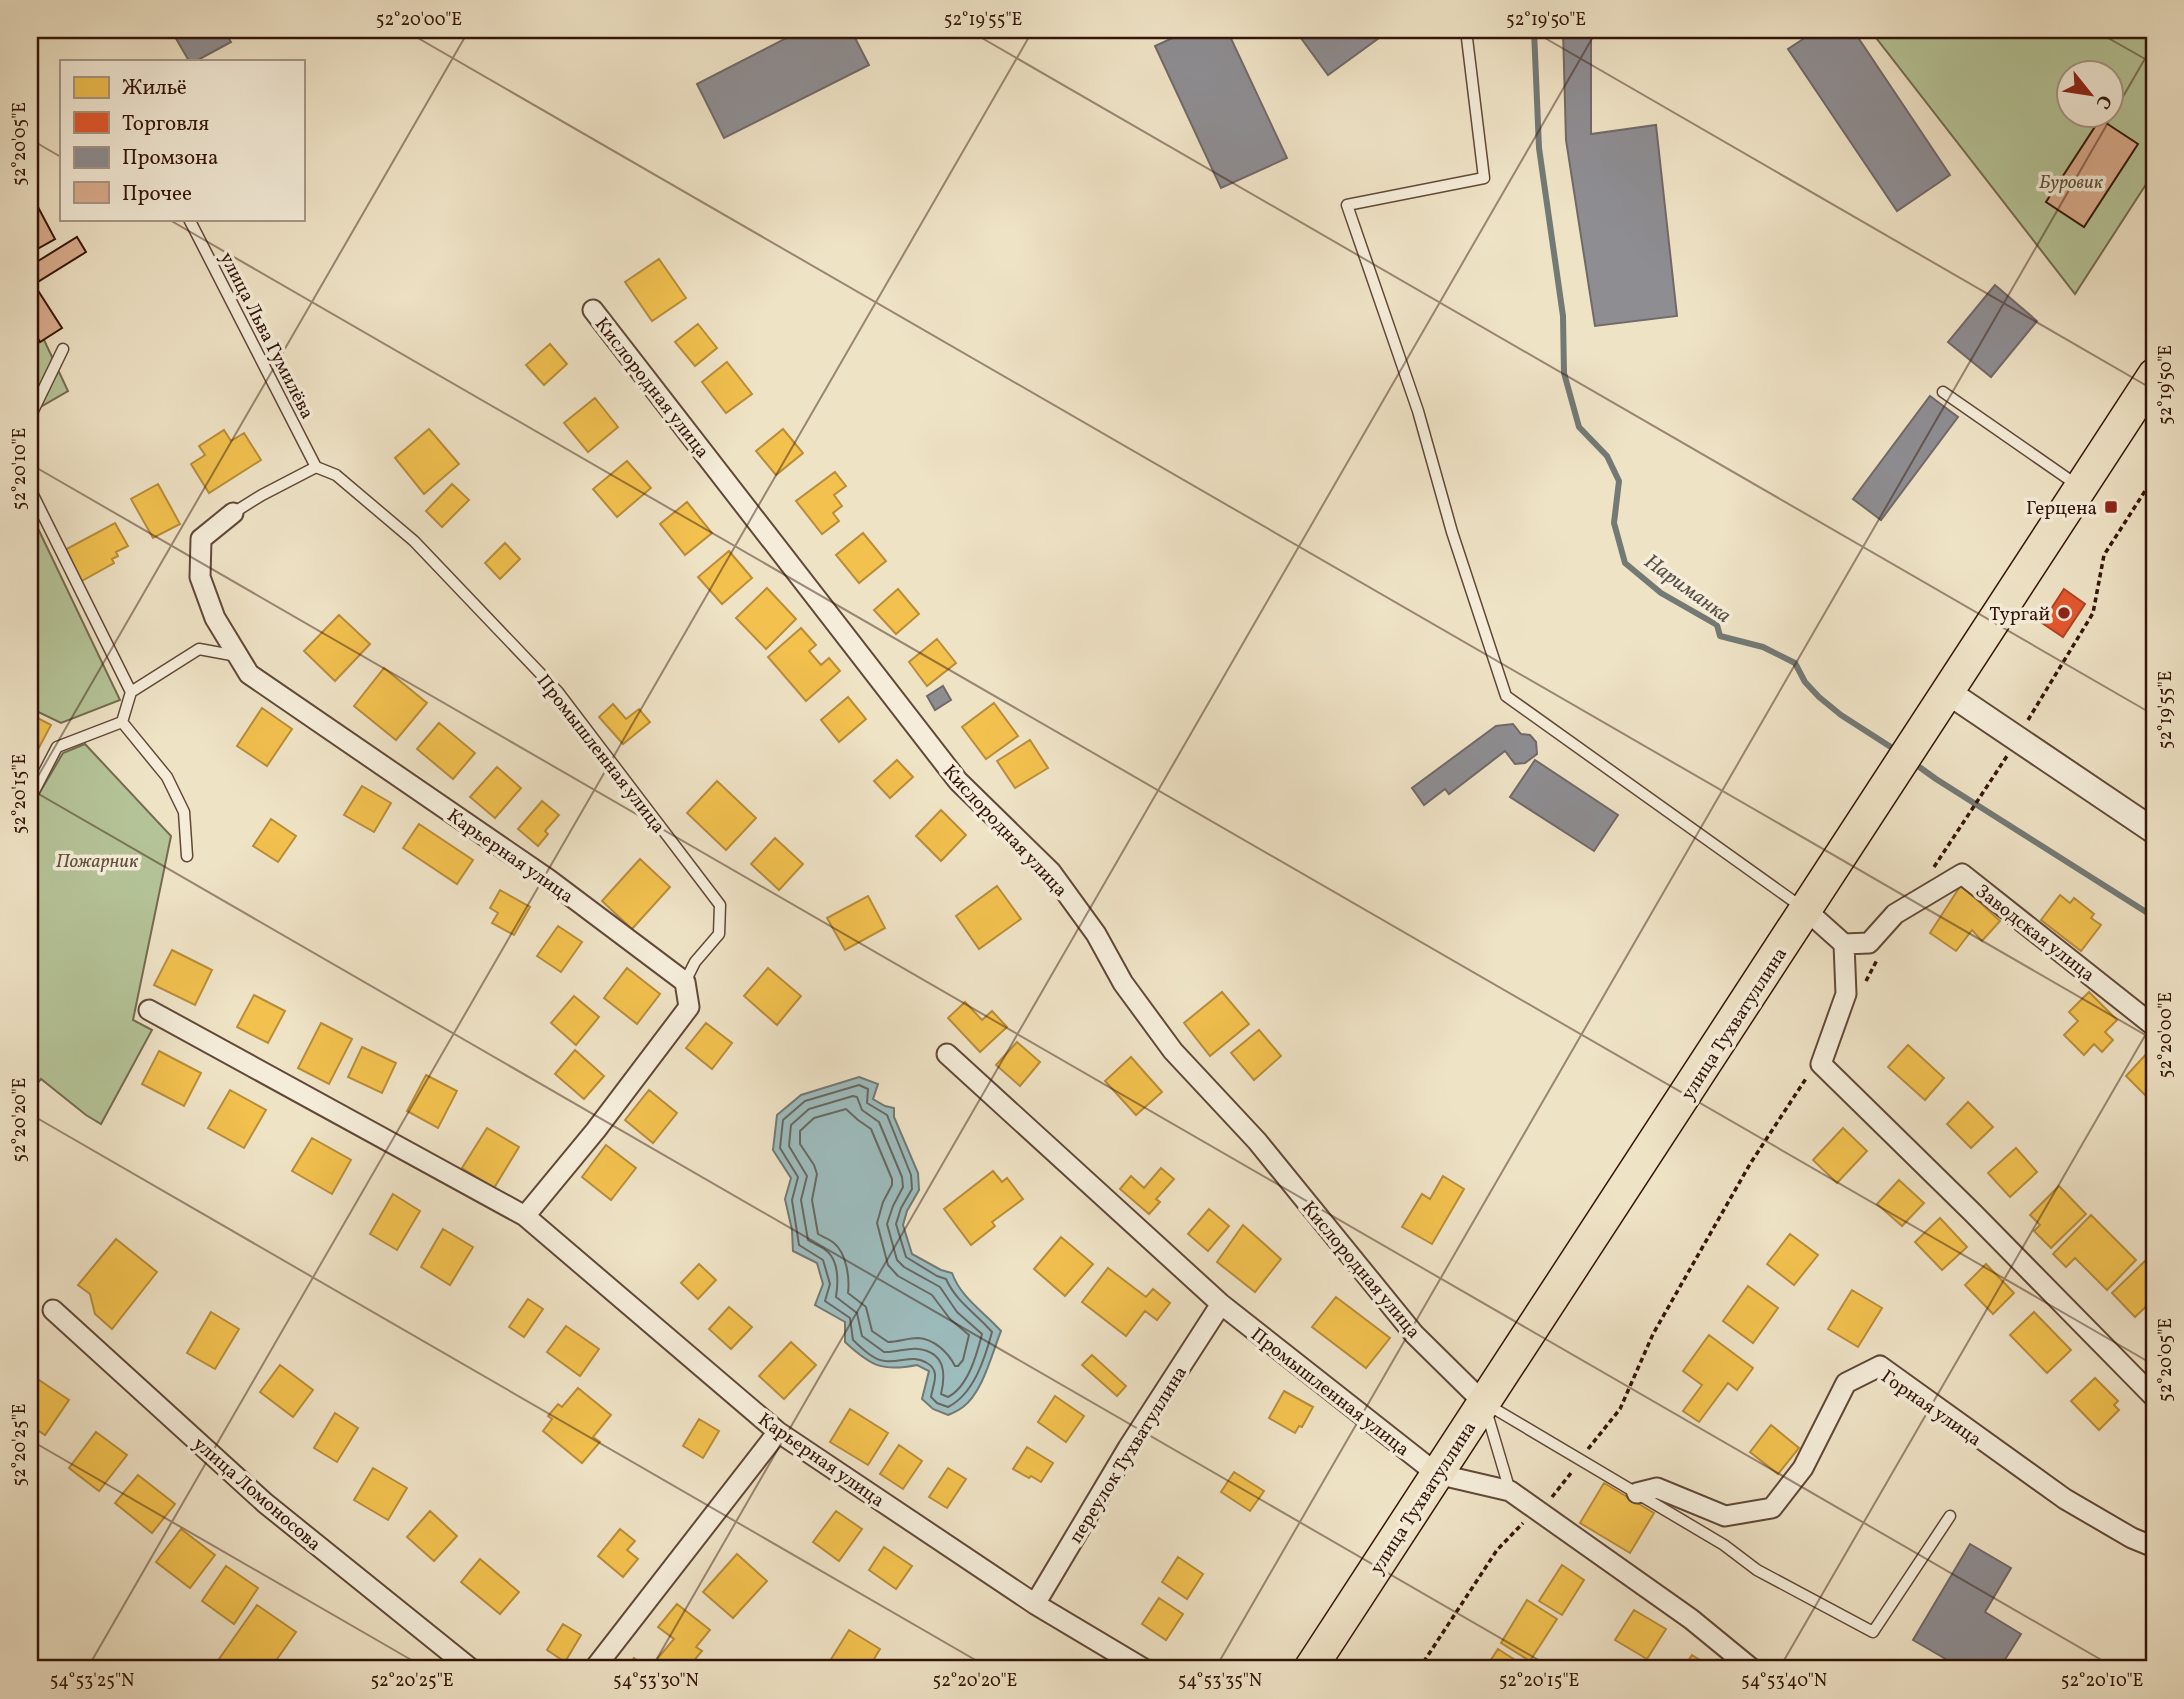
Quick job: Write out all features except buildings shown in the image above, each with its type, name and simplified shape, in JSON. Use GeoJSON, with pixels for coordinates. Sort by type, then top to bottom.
{"type":"FeatureCollection","features":[{"type":"Feature","properties":{"kind":"main road","name":"улица Тухватуллина"},"geometry":{"type":"LineString","coordinates":[[1310,1669],[2154,375]]}},
{"type":"Feature","properties":{"kind":"street","name":"Кислородная улица"},"geometry":{"type":"LineString","coordinates":[[593,310],[958,781],[1051,872],[1096,934],[1123,983],[1173,1051],[1256,1141],[1414,1334],[1484,1403]]}},
{"type":"Feature","properties":{"kind":"street","name":"Карьерная улица"},"geometry":{"type":"LineString","coordinates":[[233,513],[201,540],[200,577],[215,618],[249,674],[548,879],[685,982]]}},
{"type":"Feature","properties":{"kind":"street"},"geometry":{"type":"LineString","coordinates":[[1941,704],[2018,740],[2154,831]]}},
{"type":"Feature","properties":{"kind":"street","name":"Заводская улица"},"geometry":{"type":"LineString","coordinates":[[1844,944],[1869,943],[1895,914],[1962,874],[2154,1026]]}},
{"type":"Feature","properties":{"kind":"street"},"geometry":{"type":"LineString","coordinates":[[1806,910],[1844,944],[1846,994],[1821,1064],[1973,1213],[2154,1397]]}},
{"type":"Feature","properties":{"kind":"street"},"geometry":{"type":"LineString","coordinates":[[525,1216],[596,1130],[690,1007],[685,982]]}},
{"type":"Feature","properties":{"kind":"street","name":"Карьерная улица"},"geometry":{"type":"LineString","coordinates":[[149,1010],[525,1216],[778,1432],[1035,1604],[1144,1669]]}},
{"type":"Feature","properties":{"kind":"street","name":"Промышленная улица"},"geometry":{"type":"LineString","coordinates":[[947,1054],[1221,1304],[1437,1474],[1510,1492],[1690,1619],[1752,1669]]}},
{"type":"Feature","properties":{"kind":"street","name":"переулок Тухватуллина"},"geometry":{"type":"LineString","coordinates":[[1035,1604],[1128,1448],[1221,1304]]}},
{"type":"Feature","properties":{"kind":"street","name":"улица Ломоносова"},"geometry":{"type":"LineString","coordinates":[[53,1310],[265,1503],[471,1669]]}},
{"type":"Feature","properties":{"kind":"street","name":"Горная улица"},"geometry":{"type":"LineString","coordinates":[[1637,1493],[1657,1488],[1725,1516],[1772,1508],[1802,1468],[1846,1384],[1880,1366],[2065,1499],[2154,1548]]}},
{"type":"Feature","properties":{"kind":"street"},"geometry":{"type":"LineString","coordinates":[[594,1669],[778,1432]]}},
{"type":"Feature","properties":{"kind":"lane"},"geometry":{"type":"LineString","coordinates":[[1466,30],[1484,178],[1348,205],[1418,411],[1452,532],[1506,696],[1806,910]]}},
{"type":"Feature","properties":{"kind":"lane","name":"улица Льва Гумилёва"},"geometry":{"type":"LineString","coordinates":[[190,220],[316,467]]}},
{"type":"Feature","properties":{"kind":"lane"},"geometry":{"type":"LineString","coordinates":[[30,417],[63,349]]}},
{"type":"Feature","properties":{"kind":"lane"},"geometry":{"type":"LineString","coordinates":[[1943,392],[2081,488]]}},
{"type":"Feature","properties":{"kind":"lane"},"geometry":{"type":"LineString","coordinates":[[233,513],[316,467]]}},
{"type":"Feature","properties":{"kind":"lane","name":"Промышленная улица"},"geometry":{"type":"LineString","coordinates":[[316,467],[335,475],[414,541],[558,692],[720,905],[719,934],[695,962],[685,982]]}},
{"type":"Feature","properties":{"kind":"lane"},"geometry":{"type":"LineString","coordinates":[[30,489],[131,692]]}},
{"type":"Feature","properties":{"kind":"lane"},"geometry":{"type":"LineString","coordinates":[[122,722],[131,692],[199,649],[238,657]]}},
{"type":"Feature","properties":{"kind":"lane"},"geometry":{"type":"LineString","coordinates":[[30,799],[57,747],[122,722]]}},
{"type":"Feature","properties":{"kind":"lane"},"geometry":{"type":"LineString","coordinates":[[122,722],[167,777],[184,812],[187,856]]}},
{"type":"Feature","properties":{"kind":"lane"},"geometry":{"type":"LineString","coordinates":[[1484,1403],[1724,1545],[1758,1570],[1873,1632],[1950,1516]]}},
{"type":"Feature","properties":{"kind":"lane"},"geometry":{"type":"LineString","coordinates":[[1484,1403],[1510,1492]]}},
{"type":"Feature","properties":{"kind":"path"},"geometry":{"type":"LineString","coordinates":[[1909,906],[2018,740],[2039,698],[2093,613],[2104,555],[2154,477]]}},
{"type":"Feature","properties":{"kind":"path"},"geometry":{"type":"LineString","coordinates":[[1863,986],[1881,953]]}},
{"type":"Feature","properties":{"kind":"path"},"geometry":{"type":"LineString","coordinates":[[1419,1669],[1497,1550],[1515,1529],[1560,1489],[1620,1409],[1660,1322],[1750,1164],[1829,1041]]}},
{"type":"Feature","properties":{"kind":"green space","name":"Буровик"},"geometry":{"type":"Polygon","coordinates":[[[1870,30],[2154,30],[2154,172],[2075,294],[1870,30]]]}},
{"type":"Feature","properties":{"kind":"green space"},"geometry":{"type":"Polygon","coordinates":[[[30,310],[68,391],[30,413],[30,310]]]}},
{"type":"Feature","properties":{"kind":"green space"},"geometry":{"type":"Polygon","coordinates":[[[33,518],[120,700],[61,723],[30,708],[30,520],[33,518]]]}},
{"type":"Feature","properties":{"kind":"green space","name":"Пожарник"},"geometry":{"type":"Polygon","coordinates":[[[85,744],[171,836],[133,1020],[152,1030],[101,1124],[41,1079],[30,1093],[30,809],[63,753],[85,744]]]}},
{"type":"Feature","properties":{"kind":"water"},"geometry":{"type":"Polygon","coordinates":[[[859,1077],[878,1084],[873,1099],[894,1108],[894,1117],[918,1173],[919,1190],[907,1211],[903,1225],[912,1254],[952,1273],[961,1290],[1001,1331],[976,1392],[963,1407],[948,1415],[933,1409],[922,1399],[929,1371],[917,1365],[895,1368],[878,1365],[862,1357],[845,1342],[845,1322],[815,1305],[823,1284],[817,1263],[793,1251],[792,1230],[785,1199],[791,1178],[773,1150],[777,1115],[801,1095],[859,1077]]]}},
{"type":"Feature","properties":{"kind":"waterway","name":"Нариманка"},"geometry":{"type":"LineString","coordinates":[[1534,30],[1539,148],[1563,316],[1564,373],[1579,427],[1607,456],[1619,481],[1614,523],[1625,563],[1661,593],[1717,625],[1720,636],[1763,647],[1795,663],[1805,682],[1819,697],[1841,715],[1897,751]]}},
{"type":"Feature","properties":{"kind":"waterway","name":"Нариманка"},"geometry":{"type":"LineString","coordinates":[[1911,761],[2154,917]]}},
{"type":"Feature","properties":{"kind":"place","name":"Герцена"},"geometry":{"type":"Point","coordinates":[2111,507]}},
{"type":"Feature","properties":{"kind":"place","name":"Тургай"},"geometry":{"type":"Point","coordinates":[2064,613]}}]}
